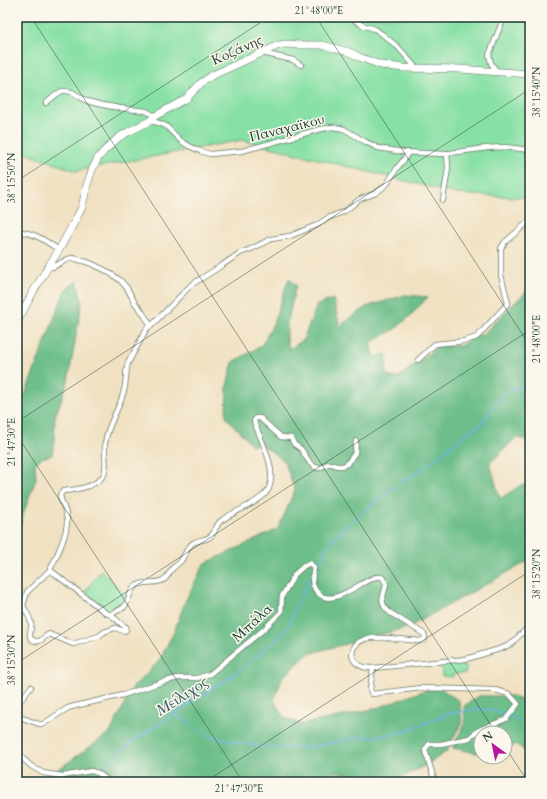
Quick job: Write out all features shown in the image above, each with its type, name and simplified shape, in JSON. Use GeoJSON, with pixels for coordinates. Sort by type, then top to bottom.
{"type":"FeatureCollection","features":[{"type":"Feature","properties":{"kind":"street"},"geometry":{"type":"LineString","coordinates":[[350,17],[362,25],[382,34],[398,47],[417,69]]}},
{"type":"Feature","properties":{"kind":"street"},"geometry":{"type":"LineString","coordinates":[[497,72],[491,63],[489,55],[504,17]]}},
{"type":"Feature","properties":{"kind":"street","name":"Κοζάνης"},"geometry":{"type":"LineString","coordinates":[[17,322],[79,213],[92,170],[100,156],[118,138],[186,99],[211,76],[279,45],[285,44],[300,46],[322,45],[350,52],[358,57],[380,65],[403,68],[459,69],[530,74]]}},
{"type":"Feature","properties":{"kind":"street"},"geometry":{"type":"LineString","coordinates":[[262,53],[293,60],[301,65]]}},
{"type":"Feature","properties":{"kind":"street","name":"Παναχαϊκου"},"geometry":{"type":"LineString","coordinates":[[46,103],[57,94],[62,91],[66,91],[72,92],[87,101],[98,104],[146,111],[159,123],[166,126],[183,143],[210,154],[242,151],[312,131],[332,127],[344,129],[378,148],[408,152],[447,153],[505,147],[530,150]]}},
{"type":"Feature","properties":{"kind":"street"},"geometry":{"type":"LineString","coordinates":[[50,570],[106,613],[111,614],[117,621],[126,627],[126,631],[115,628],[104,632],[99,636],[73,644],[49,634],[41,640],[34,641],[30,638],[29,634],[32,627],[31,622],[23,606],[27,592],[50,570],[61,543],[67,524],[66,511],[60,495],[63,491],[77,490],[94,483],[102,478],[105,473],[104,451],[106,435],[124,391],[127,365],[143,333],[191,285],[240,253],[271,239],[290,236],[317,225],[345,210],[360,199],[376,193],[387,184],[408,152]]}},
{"type":"Feature","properties":{"kind":"street"},"geometry":{"type":"LineString","coordinates":[[443,200],[448,168],[447,153]]}},
{"type":"Feature","properties":{"kind":"street"},"geometry":{"type":"LineString","coordinates":[[418,360],[435,344],[465,341],[477,337],[508,303],[501,275],[502,246],[530,220]]}},
{"type":"Feature","properties":{"kind":"street"},"geometry":{"type":"LineString","coordinates":[[17,232],[25,232],[38,237],[59,250]]}},
{"type":"Feature","properties":{"kind":"street"},"geometry":{"type":"LineString","coordinates":[[48,267],[53,267],[73,258],[90,263],[105,270],[120,280],[127,288],[135,303],[144,313],[151,326]]}},
{"type":"Feature","properties":{"kind":"street"},"geometry":{"type":"LineString","coordinates":[[111,614],[124,607],[134,586],[165,579],[193,543],[209,538],[220,521],[266,494],[271,480],[271,466],[254,421],[256,418],[260,418],[281,437],[291,438],[294,444],[301,449],[310,463],[319,468],[328,464],[337,466],[347,464],[355,453],[356,441]]}},
{"type":"Feature","properties":{"kind":"street","name":"Μπάλα"},"geometry":{"type":"LineString","coordinates":[[17,716],[43,724],[68,708],[123,695],[178,678],[197,678],[210,674],[263,630],[281,612],[282,596],[295,574],[310,563],[314,568],[312,580],[313,586],[320,595],[326,597],[333,598],[340,596],[371,579],[381,577],[386,584],[382,599],[385,608],[424,634],[425,639],[420,641],[371,637],[356,643],[353,646],[352,655],[361,666],[366,668],[466,659],[503,648],[511,644],[530,624]]}},
{"type":"Feature","properties":{"kind":"street"},"geometry":{"type":"LineString","coordinates":[[530,587],[530,592]]}},
{"type":"Feature","properties":{"kind":"street"},"geometry":{"type":"LineString","coordinates":[[17,605],[23,606]]}},
{"type":"Feature","properties":{"kind":"street"},"geometry":{"type":"LineString","coordinates":[[373,668],[370,690],[372,694],[421,688],[495,690],[509,694],[518,704],[506,718],[479,730],[469,738],[441,744],[429,744],[425,750],[435,782]]}},
{"type":"Feature","properties":{"kind":"street"},"geometry":{"type":"LineString","coordinates":[[17,705],[32,687]]}},
{"type":"Feature","properties":{"kind":"street"},"geometry":{"type":"LineString","coordinates":[[17,749],[22,758],[31,766],[43,773],[63,776],[92,771],[110,782]]}},
{"type":"Feature","properties":{"kind":"green space"},"geometry":{"type":"Polygon","coordinates":[[[17,17],[530,17],[530,198],[457,194],[242,140],[76,171],[17,150],[17,17]]]}},
{"type":"Feature","properties":{"kind":"green space"},"geometry":{"type":"Polygon","coordinates":[[[289,278],[296,285],[287,324],[287,343],[290,349],[303,340],[317,305],[333,299],[340,326],[366,307],[405,295],[428,297],[395,329],[370,343],[375,357],[386,354],[387,375],[394,378],[399,377],[438,346],[460,346],[474,336],[483,334],[530,288],[530,440],[516,438],[490,463],[500,499],[521,485],[530,485],[530,560],[409,627],[308,654],[282,678],[274,701],[285,718],[302,724],[380,707],[437,686],[459,701],[462,722],[446,752],[426,765],[394,781],[335,772],[318,782],[40,782],[110,733],[133,687],[159,661],[174,632],[185,602],[204,564],[278,529],[295,490],[284,461],[259,442],[253,446],[226,417],[227,386],[233,362],[261,346],[273,324],[289,278]]]}},
{"type":"Feature","properties":{"kind":"green space"},"geometry":{"type":"Polygon","coordinates":[[[77,281],[82,302],[68,381],[55,417],[52,455],[41,458],[35,464],[36,479],[17,535],[17,404],[23,400],[65,290],[77,281]]]}},
{"type":"Feature","properties":{"kind":"green space"},"geometry":{"type":"Polygon","coordinates":[[[101,570],[127,596],[124,605],[110,613],[85,592],[101,570]]]}},
{"type":"Feature","properties":{"kind":"green space"},"geometry":{"type":"Polygon","coordinates":[[[462,663],[462,667],[466,666],[466,673],[453,674],[453,677],[442,676],[441,665],[462,663]]]}},
{"type":"Feature","properties":{"kind":"green space"},"geometry":{"type":"Polygon","coordinates":[[[479,696],[513,696],[530,705],[530,750],[525,751],[516,744],[513,746],[513,725],[473,725],[473,752],[453,748],[465,722],[464,706],[479,696]]]}},
{"type":"Feature","properties":{"kind":"waterway"},"geometry":{"type":"LineString","coordinates":[[316,569],[330,541],[375,501],[433,461],[465,434],[481,424],[505,393],[530,383]]}},
{"type":"Feature","properties":{"kind":"waterway","name":"Μείλιχος"},"geometry":{"type":"LineString","coordinates":[[92,782],[130,743],[236,673],[287,630],[296,606],[311,577]]}},
{"type":"Feature","properties":{"kind":"waterway"},"geometry":{"type":"LineString","coordinates":[[173,714],[207,735],[258,746],[286,748],[312,747],[357,737],[372,737],[404,732],[448,714],[478,709],[494,710],[520,721],[530,721]]}}]}
